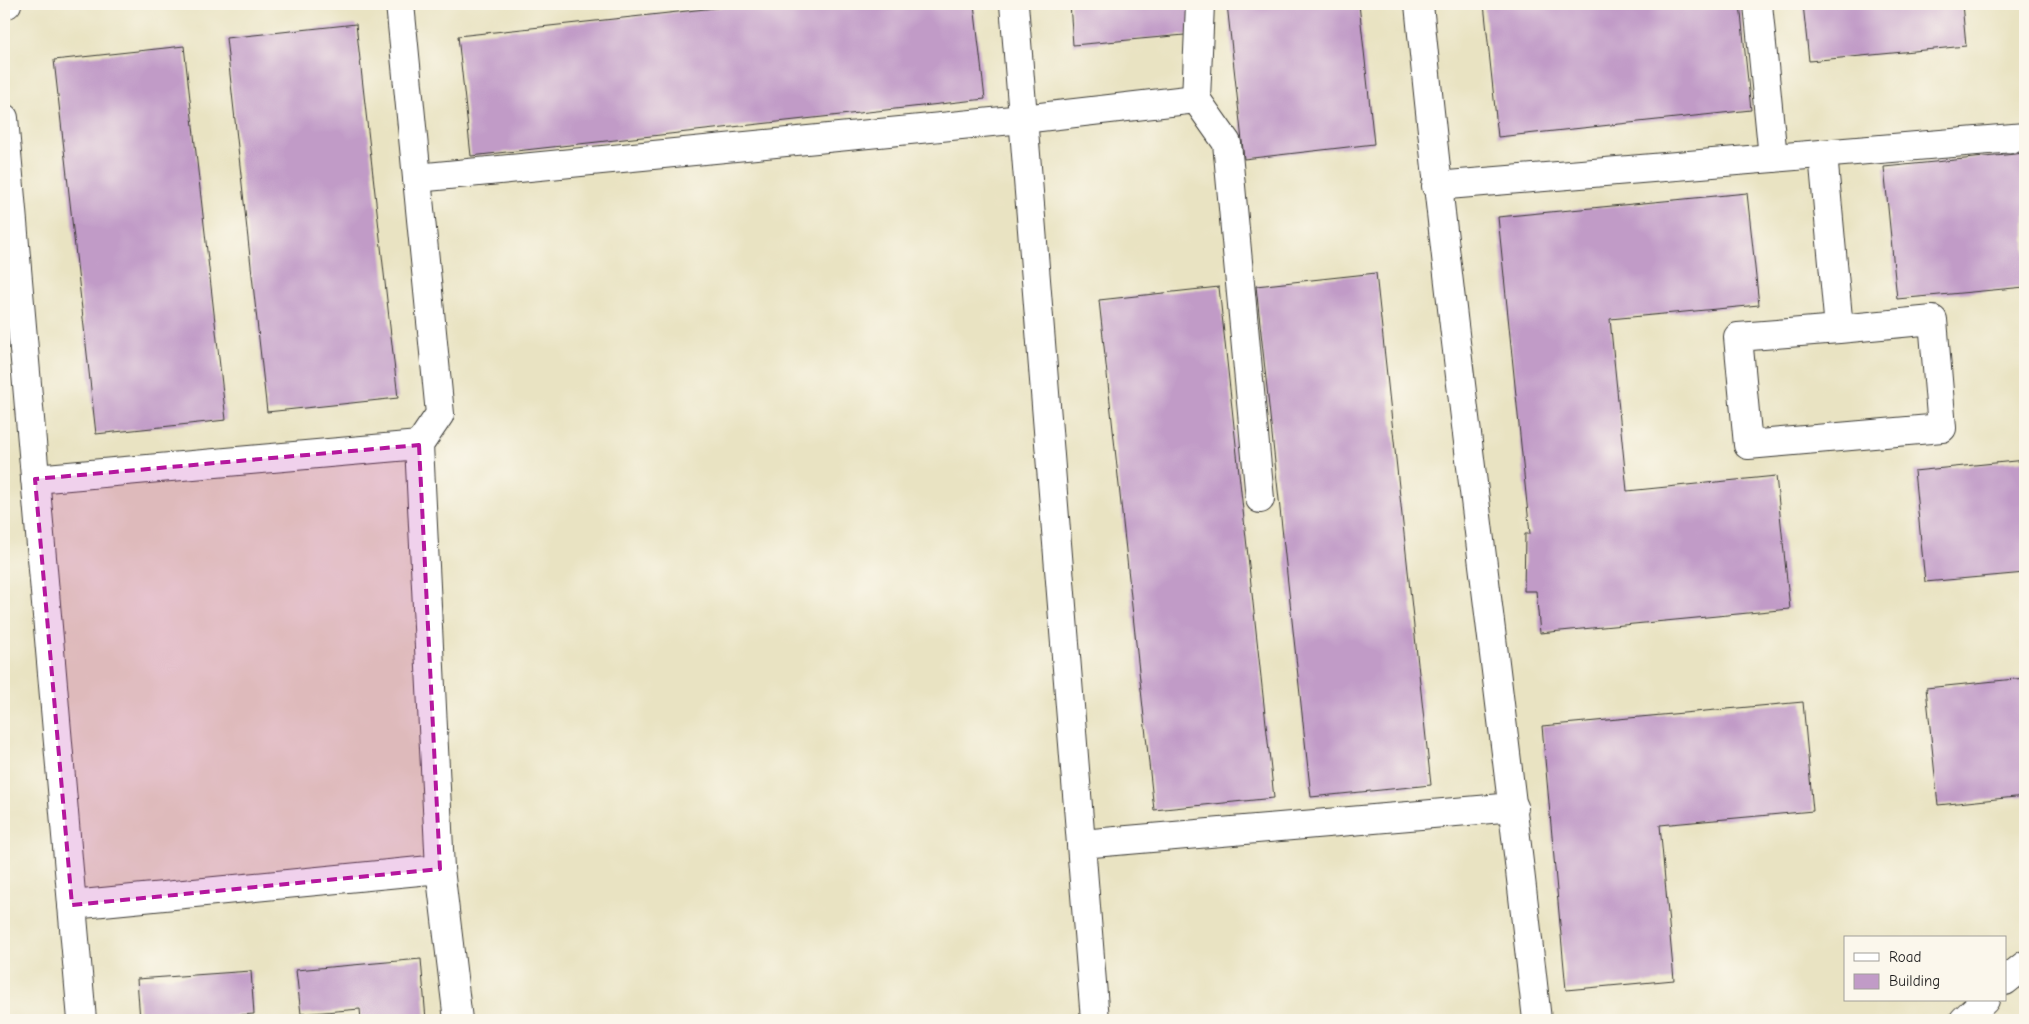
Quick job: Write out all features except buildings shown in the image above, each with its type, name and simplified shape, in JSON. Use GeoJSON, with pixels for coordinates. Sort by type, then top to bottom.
{"type":"FeatureCollection","features":[{"type":"Feature","properties":{"kind":"street"},"geometry":{"type":"LineString","coordinates":[[400,4],[440,414],[418,445],[440,869],[458,1020]]}},
{"type":"Feature","properties":{"kind":"street"},"geometry":{"type":"LineString","coordinates":[[1014,4],[1095,1020]]}},
{"type":"Feature","properties":{"kind":"street"},"geometry":{"type":"LineString","coordinates":[[1200,4],[1196,99],[1227,144],[1260,499]]}},
{"type":"Feature","properties":{"kind":"street"},"geometry":{"type":"LineString","coordinates":[[1418,4],[1436,186],[1514,807],[1538,1020]]}},
{"type":"Feature","properties":{"kind":"street"},"geometry":{"type":"LineString","coordinates":[[1758,4],[1773,158]]}},
{"type":"Feature","properties":{"kind":"street"},"geometry":{"type":"LineString","coordinates":[[417,178],[1023,119],[1196,99]]}},
{"type":"Feature","properties":{"kind":"street"},"geometry":{"type":"LineString","coordinates":[[4,118],[82,1020]]}},
{"type":"Feature","properties":{"kind":"street"},"geometry":{"type":"LineString","coordinates":[[1436,186],[2025,137]]}},
{"type":"Feature","properties":{"kind":"street"},"geometry":{"type":"LineString","coordinates":[[1823,154],[1839,329]]}},
{"type":"Feature","properties":{"kind":"street"},"geometry":{"type":"LineString","coordinates":[[1933,320],[1942,428],[1748,445],[1738,338],[1839,329],[1933,320]]}},
{"type":"Feature","properties":{"kind":"street"},"geometry":{"type":"LineString","coordinates":[[35,479],[418,445]]}},
{"type":"Feature","properties":{"kind":"street"},"geometry":{"type":"LineString","coordinates":[[1081,844],[1514,807]]}},
{"type":"Feature","properties":{"kind":"street"},"geometry":{"type":"LineString","coordinates":[[72,905],[440,869]]}},
{"type":"Feature","properties":{"kind":"street"},"geometry":{"type":"LineString","coordinates":[[2006,980],[2025,965]]}},
{"type":"Feature","properties":{"kind":"street"},"geometry":{"type":"LineString","coordinates":[[1964,1020],[1983,1002]]}},
{"type":"Feature","properties":{"kind":"highlighted area"},"geometry":{"type":"Polygon","coordinates":[[[419,445],[440,869],[72,905],[35,479],[419,445]]]}}]}
